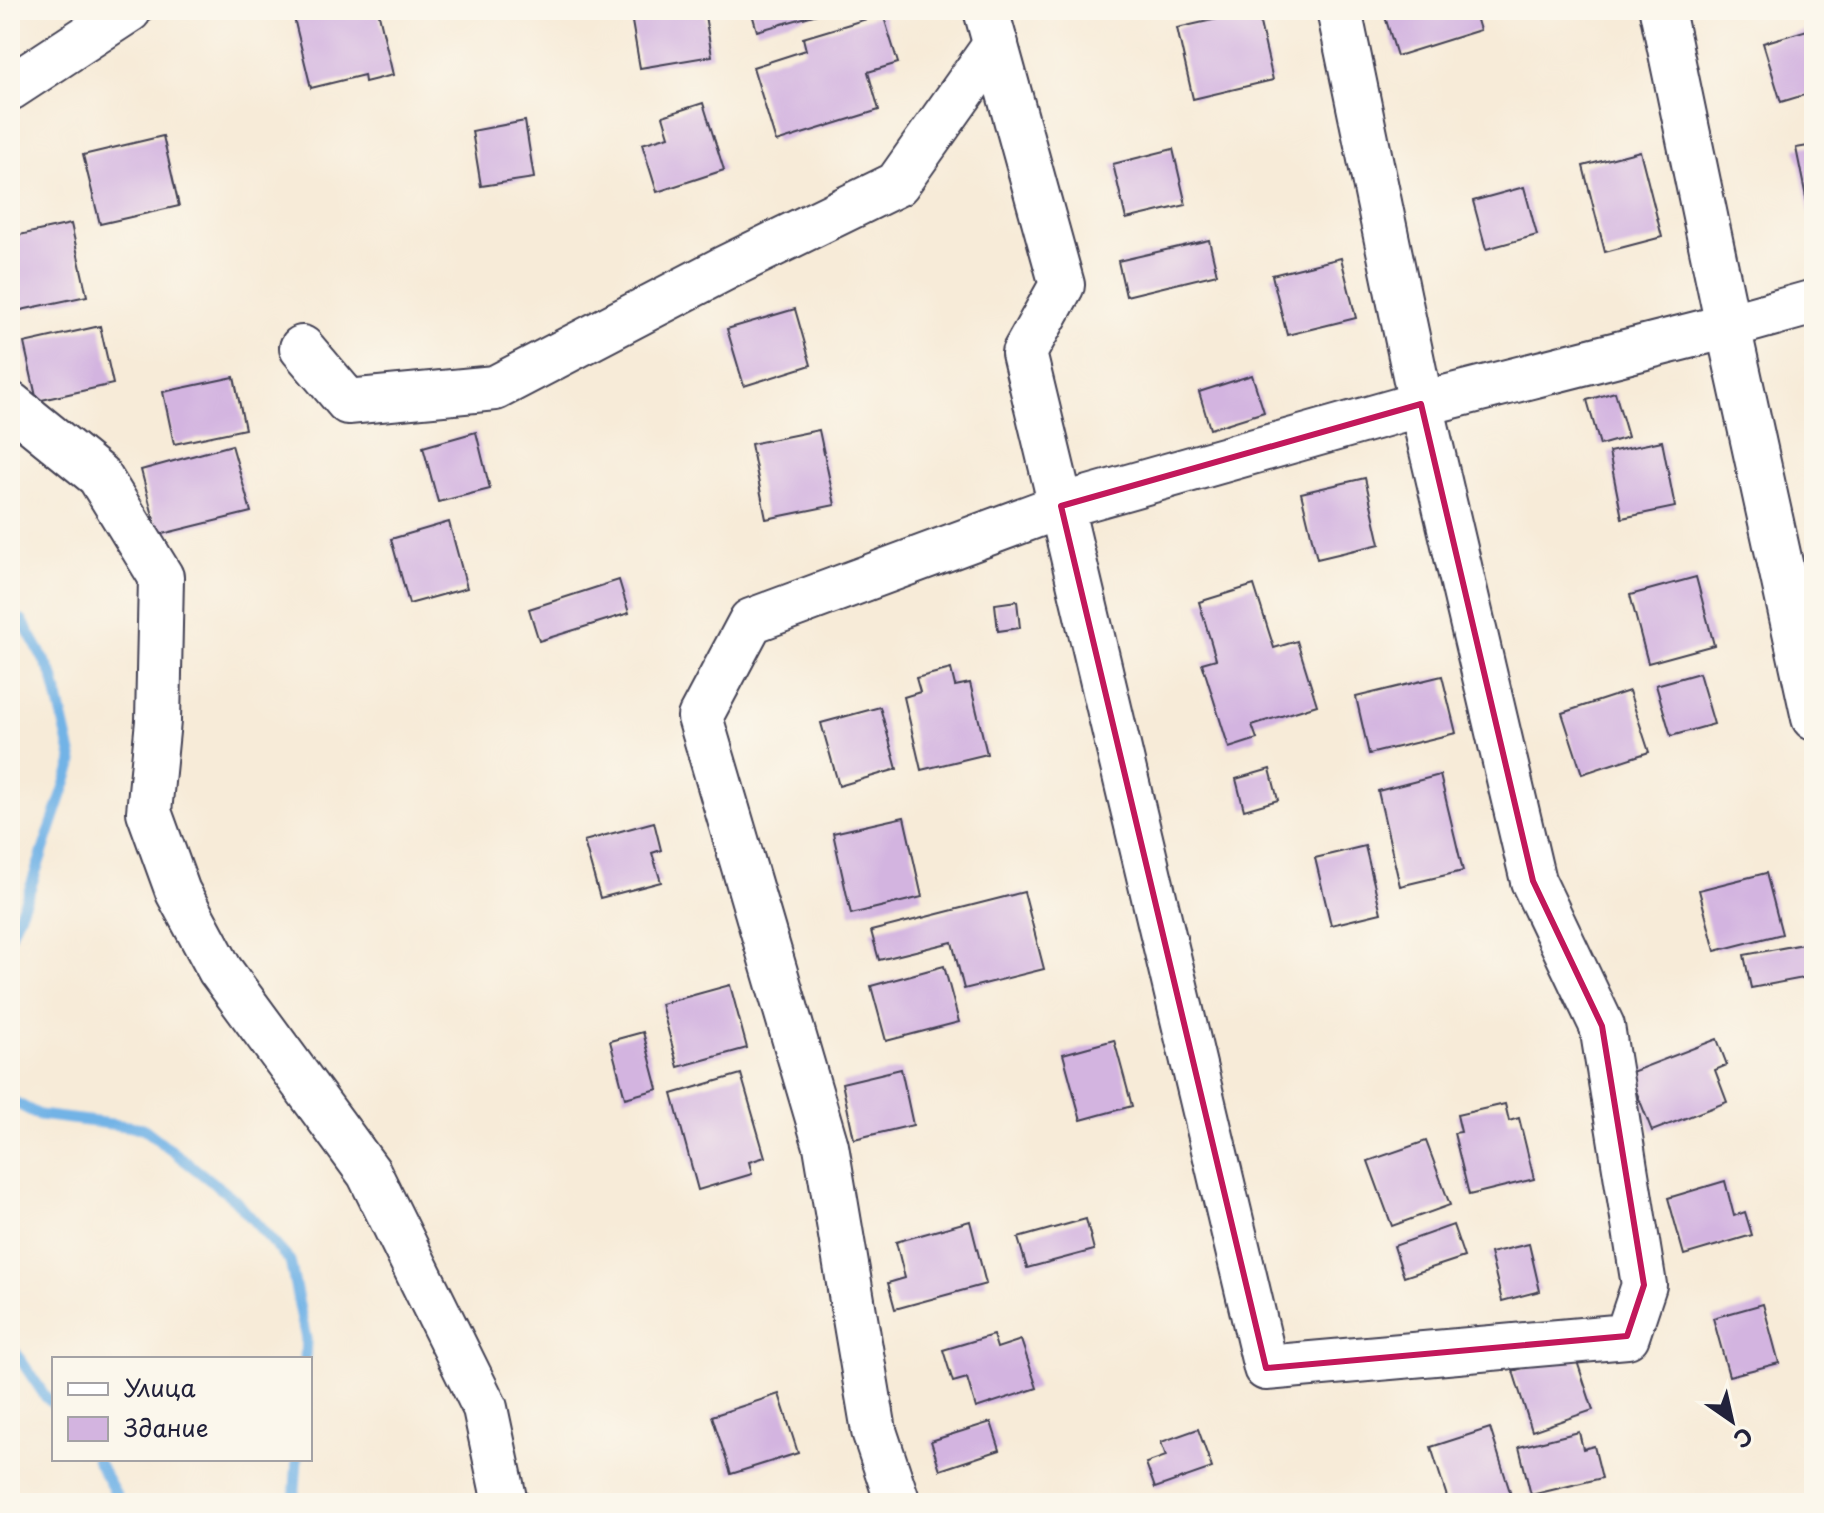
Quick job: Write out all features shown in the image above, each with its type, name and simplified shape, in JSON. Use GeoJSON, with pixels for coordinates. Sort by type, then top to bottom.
{"type":"FeatureCollection","features":[{"type":"Feature","properties":{"kind":"street"},"geometry":{"type":"LineString","coordinates":[[10,88],[129,10]]}},
{"type":"Feature","properties":{"kind":"street"},"geometry":{"type":"LineString","coordinates":[[991,27],[1062,285],[1024,353],[1266,1368],[1627,1336],[1644,1285],[1602,1026],[1533,881],[1421,404],[1339,10]]}},
{"type":"Feature","properties":{"kind":"street"},"geometry":{"type":"LineString","coordinates":[[1662,10],[1814,718]]}},
{"type":"Feature","properties":{"kind":"street"},"geometry":{"type":"LineString","coordinates":[[302,348],[348,402],[495,388],[725,268],[897,184],[991,27]]}},
{"type":"Feature","properties":{"kind":"street"},"geometry":{"type":"LineString","coordinates":[[898,1503],[874,1431],[826,1146],[700,717],[751,621],[1061,506],[1421,404],[1814,302]]}},
{"type":"Feature","properties":{"kind":"street"},"geometry":{"type":"LineString","coordinates":[[10,404],[99,476],[161,577],[158,721],[149,812],[173,879],[220,970],[369,1173],[485,1408],[505,1503]]}},
{"type":"Feature","properties":{"kind":"highlighted area"},"geometry":{"type":"Polygon","coordinates":[[[1421,404],[1533,881],[1602,1026],[1644,1285],[1627,1336],[1266,1368],[1061,506],[1421,404]]]}},
{"type":"Feature","properties":{"kind":"building"},"geometry":{"type":"Polygon","coordinates":[[[328,10],[378,10],[393,75],[365,82],[364,75],[311,88],[294,18],[328,10]]]}},
{"type":"Feature","properties":{"kind":"building"},"geometry":{"type":"Polygon","coordinates":[[[630,10],[704,10],[712,56],[640,68],[630,10]]]}},
{"type":"Feature","properties":{"kind":"building"},"geometry":{"type":"Polygon","coordinates":[[[751,10],[828,10],[828,11],[757,31],[751,10]]]}},
{"type":"Feature","properties":{"kind":"building"},"geometry":{"type":"Polygon","coordinates":[[[1257,10],[1273,80],[1193,99],[1177,28],[1257,10]]]}},
{"type":"Feature","properties":{"kind":"building"},"geometry":{"type":"Polygon","coordinates":[[[1383,10],[1474,10],[1480,30],[1397,56],[1383,10]]]}},
{"type":"Feature","properties":{"kind":"building"},"geometry":{"type":"Polygon","coordinates":[[[883,14],[898,63],[868,72],[879,110],[776,142],[753,67],[806,50],[803,38],[883,14]]]}},
{"type":"Feature","properties":{"kind":"building"},"geometry":{"type":"Polygon","coordinates":[[[1814,28],[1814,92],[1781,102],[1763,43],[1814,28]]]}},
{"type":"Feature","properties":{"kind":"building"},"geometry":{"type":"Polygon","coordinates":[[[703,103],[724,170],[657,192],[642,144],[669,136],[663,116],[703,103]]]}},
{"type":"Feature","properties":{"kind":"building"},"geometry":{"type":"Polygon","coordinates":[[[525,121],[534,178],[481,186],[472,131],[525,121]]]}},
{"type":"Feature","properties":{"kind":"building"},"geometry":{"type":"Polygon","coordinates":[[[163,136],[179,206],[100,224],[83,155],[163,136]]]}},
{"type":"Feature","properties":{"kind":"building"},"geometry":{"type":"Polygon","coordinates":[[[1814,145],[1814,216],[1810,217],[1796,148],[1814,145]]]}},
{"type":"Feature","properties":{"kind":"building"},"geometry":{"type":"Polygon","coordinates":[[[1173,149],[1186,205],[1126,219],[1113,164],[1173,149]]]}},
{"type":"Feature","properties":{"kind":"building"},"geometry":{"type":"Polygon","coordinates":[[[1640,151],[1662,237],[1605,252],[1583,166],[1640,151]]]}},
{"type":"Feature","properties":{"kind":"building"},"geometry":{"type":"Polygon","coordinates":[[[1524,187],[1537,235],[1486,249],[1473,201],[1524,187]]]}},
{"type":"Feature","properties":{"kind":"building"},"geometry":{"type":"Polygon","coordinates":[[[71,224],[87,296],[16,311],[10,282],[10,237],[71,224]]]}},
{"type":"Feature","properties":{"kind":"building"},"geometry":{"type":"Polygon","coordinates":[[[1209,240],[1217,274],[1126,296],[1118,261],[1209,240]]]}},
{"type":"Feature","properties":{"kind":"building"},"geometry":{"type":"Polygon","coordinates":[[[1341,258],[1356,318],[1287,335],[1272,275],[1341,258]]]}},
{"type":"Feature","properties":{"kind":"building"},"geometry":{"type":"Polygon","coordinates":[[[795,309],[811,365],[744,386],[727,329],[795,309]]]}},
{"type":"Feature","properties":{"kind":"building"},"geometry":{"type":"Polygon","coordinates":[[[100,326],[113,384],[37,401],[24,343],[100,326]]]}},
{"type":"Feature","properties":{"kind":"building"},"geometry":{"type":"Polygon","coordinates":[[[1252,375],[1264,412],[1210,429],[1199,392],[1252,375]]]}},
{"type":"Feature","properties":{"kind":"building"},"geometry":{"type":"Polygon","coordinates":[[[234,377],[245,429],[174,444],[163,392],[234,377]]]}},
{"type":"Feature","properties":{"kind":"building"},"geometry":{"type":"Polygon","coordinates":[[[1615,392],[1628,437],[1600,445],[1587,400],[1615,392]]]}},
{"type":"Feature","properties":{"kind":"building"},"geometry":{"type":"Polygon","coordinates":[[[819,430],[835,505],[766,519],[751,444],[819,430]]]}},
{"type":"Feature","properties":{"kind":"building"},"geometry":{"type":"Polygon","coordinates":[[[476,432],[490,489],[438,502],[423,447],[476,432]]]}},
{"type":"Feature","properties":{"kind":"building"},"geometry":{"type":"Polygon","coordinates":[[[1662,441],[1675,507],[1622,518],[1609,452],[1662,441]]]}},
{"type":"Feature","properties":{"kind":"building"},"geometry":{"type":"Polygon","coordinates":[[[232,445],[251,512],[158,535],[141,470],[232,445]]]}},
{"type":"Feature","properties":{"kind":"building"},"geometry":{"type":"Polygon","coordinates":[[[1365,478],[1380,544],[1317,559],[1301,493],[1365,478]]]}},
{"type":"Feature","properties":{"kind":"building"},"geometry":{"type":"Polygon","coordinates":[[[449,522],[467,588],[409,604],[391,539],[449,522]]]}},
{"type":"Feature","properties":{"kind":"building"},"geometry":{"type":"Polygon","coordinates":[[[1696,577],[1714,645],[1648,663],[1630,595],[1696,577]]]}},
{"type":"Feature","properties":{"kind":"building"},"geometry":{"type":"Polygon","coordinates":[[[619,580],[629,613],[539,641],[529,609],[619,580]]]}},
{"type":"Feature","properties":{"kind":"building"},"geometry":{"type":"Polygon","coordinates":[[[1254,585],[1274,648],[1297,641],[1317,705],[1252,725],[1257,739],[1229,748],[1202,663],[1216,659],[1199,602],[1254,585]]]}},
{"type":"Feature","properties":{"kind":"building"},"geometry":{"type":"Polygon","coordinates":[[[1017,601],[1020,628],[998,631],[995,604],[1017,601]]]}},
{"type":"Feature","properties":{"kind":"building"},"geometry":{"type":"Polygon","coordinates":[[[951,669],[955,686],[970,683],[987,754],[921,770],[904,697],[920,692],[916,678],[951,669]]]}},
{"type":"Feature","properties":{"kind":"building"},"geometry":{"type":"Polygon","coordinates":[[[1699,673],[1714,724],[1671,736],[1656,685],[1699,673]]]}},
{"type":"Feature","properties":{"kind":"building"},"geometry":{"type":"Polygon","coordinates":[[[1442,676],[1456,733],[1369,754],[1356,697],[1442,676]]]}},
{"type":"Feature","properties":{"kind":"building"},"geometry":{"type":"Polygon","coordinates":[[[1629,691],[1649,752],[1582,774],[1562,713],[1629,691]]]}},
{"type":"Feature","properties":{"kind":"building"},"geometry":{"type":"Polygon","coordinates":[[[880,707],[897,769],[839,786],[821,723],[880,707]]]}},
{"type":"Feature","properties":{"kind":"building"},"geometry":{"type":"Polygon","coordinates":[[[1270,769],[1278,800],[1244,810],[1236,779],[1270,769]]]}},
{"type":"Feature","properties":{"kind":"building"},"geometry":{"type":"Polygon","coordinates":[[[1440,775],[1463,871],[1400,886],[1378,791],[1440,775]]]}},
{"type":"Feature","properties":{"kind":"building"},"geometry":{"type":"Polygon","coordinates":[[[904,817],[922,897],[851,914],[833,833],[904,817]]]}},
{"type":"Feature","properties":{"kind":"building"},"geometry":{"type":"Polygon","coordinates":[[[654,822],[661,850],[652,853],[661,882],[600,898],[584,841],[654,822]]]}},
{"type":"Feature","properties":{"kind":"building"},"geometry":{"type":"Polygon","coordinates":[[[1365,846],[1381,913],[1331,925],[1315,858],[1365,846]]]}},
{"type":"Feature","properties":{"kind":"building"},"geometry":{"type":"Polygon","coordinates":[[[1766,873],[1782,934],[1715,951],[1699,890],[1766,873]]]}},
{"type":"Feature","properties":{"kind":"building"},"geometry":{"type":"Polygon","coordinates":[[[1024,892],[1044,969],[964,989],[952,942],[879,960],[871,931],[1024,892]]]}},
{"type":"Feature","properties":{"kind":"building"},"geometry":{"type":"Polygon","coordinates":[[[1809,943],[1814,976],[1751,988],[1744,955],[1809,943]]]}},
{"type":"Feature","properties":{"kind":"building"},"geometry":{"type":"Polygon","coordinates":[[[944,966],[959,1022],[886,1041],[871,986],[944,966]]]}},
{"type":"Feature","properties":{"kind":"building"},"geometry":{"type":"Polygon","coordinates":[[[730,985],[747,1048],[678,1067],[661,1004],[730,985]]]}},
{"type":"Feature","properties":{"kind":"building"},"geometry":{"type":"Polygon","coordinates":[[[643,1032],[658,1089],[625,1098],[610,1041],[643,1032]]]}},
{"type":"Feature","properties":{"kind":"building"},"geometry":{"type":"Polygon","coordinates":[[[1717,1039],[1727,1065],[1715,1070],[1727,1102],[1652,1131],[1629,1073],[1717,1039]]]}},
{"type":"Feature","properties":{"kind":"building"},"geometry":{"type":"Polygon","coordinates":[[[1114,1040],[1132,1106],[1081,1120],[1063,1054],[1114,1040]]]}},
{"type":"Feature","properties":{"kind":"building"},"geometry":{"type":"Polygon","coordinates":[[[901,1069],[913,1125],[854,1139],[842,1083],[901,1069]]]}},
{"type":"Feature","properties":{"kind":"building"},"geometry":{"type":"Polygon","coordinates":[[[741,1074],[765,1157],[749,1162],[752,1174],[698,1190],[672,1094],[741,1074]]]}},
{"type":"Feature","properties":{"kind":"building"},"geometry":{"type":"Polygon","coordinates":[[[1505,1104],[1509,1121],[1519,1118],[1534,1179],[1469,1195],[1454,1133],[1461,1132],[1457,1115],[1505,1104]]]}},
{"type":"Feature","properties":{"kind":"building"},"geometry":{"type":"Polygon","coordinates":[[[1426,1141],[1450,1205],[1392,1226],[1368,1161],[1426,1141]]]}},
{"type":"Feature","properties":{"kind":"building"},"geometry":{"type":"Polygon","coordinates":[[[1725,1181],[1734,1216],[1745,1212],[1752,1235],[1684,1255],[1668,1198],[1725,1181]]]}},
{"type":"Feature","properties":{"kind":"building"},"geometry":{"type":"Polygon","coordinates":[[[1086,1219],[1094,1250],[1027,1268],[1018,1238],[1086,1219]]]}},
{"type":"Feature","properties":{"kind":"building"},"geometry":{"type":"Polygon","coordinates":[[[970,1221],[986,1284],[895,1309],[888,1283],[905,1278],[896,1242],[970,1221]]]}},
{"type":"Feature","properties":{"kind":"building"},"geometry":{"type":"Polygon","coordinates":[[[1453,1225],[1464,1257],[1404,1277],[1394,1246],[1453,1225]]]}},
{"type":"Feature","properties":{"kind":"building"},"geometry":{"type":"Polygon","coordinates":[[[1529,1244],[1540,1291],[1502,1301],[1490,1253],[1529,1244]]]}},
{"type":"Feature","properties":{"kind":"building"},"geometry":{"type":"Polygon","coordinates":[[[1763,1304],[1779,1363],[1729,1376],[1713,1318],[1763,1304]]]}},
{"type":"Feature","properties":{"kind":"building"},"geometry":{"type":"Polygon","coordinates":[[[993,1335],[997,1348],[1021,1340],[1037,1388],[976,1408],[967,1378],[953,1382],[943,1350],[993,1335]]]}},
{"type":"Feature","properties":{"kind":"building"},"geometry":{"type":"Polygon","coordinates":[[[1574,1352],[1593,1410],[1532,1431],[1513,1371],[1574,1352]]]}},
{"type":"Feature","properties":{"kind":"building"},"geometry":{"type":"Polygon","coordinates":[[[779,1394],[798,1453],[731,1474],[712,1416],[779,1394]]]}},
{"type":"Feature","properties":{"kind":"building"},"geometry":{"type":"Polygon","coordinates":[[[991,1422],[1000,1450],[940,1470],[931,1441],[991,1422]]]}},
{"type":"Feature","properties":{"kind":"building"},"geometry":{"type":"Polygon","coordinates":[[[1490,1428],[1511,1495],[1488,1503],[1449,1503],[1431,1447],[1490,1428]]]}},
{"type":"Feature","properties":{"kind":"building"},"geometry":{"type":"Polygon","coordinates":[[[1198,1429],[1212,1468],[1155,1488],[1146,1463],[1166,1456],[1161,1442],[1198,1429]]]}},
{"type":"Feature","properties":{"kind":"building"},"geometry":{"type":"Polygon","coordinates":[[[1579,1432],[1583,1449],[1594,1446],[1602,1478],[1531,1495],[1519,1447],[1579,1432]]]}},
{"type":"Feature","properties":{"kind":"waterway"},"geometry":{"type":"LineString","coordinates":[[10,619],[22,620],[53,676],[73,762],[30,889],[10,936]]}},
{"type":"Feature","properties":{"kind":"waterway"},"geometry":{"type":"LineString","coordinates":[[10,1100],[39,1115],[143,1128],[234,1199],[290,1261],[306,1339],[305,1357]]}},
{"type":"Feature","properties":{"kind":"waterway"},"geometry":{"type":"LineString","coordinates":[[10,1344],[52,1403]]}},
{"type":"Feature","properties":{"kind":"waterway"},"geometry":{"type":"LineString","coordinates":[[97,1461],[121,1503]]}},
{"type":"Feature","properties":{"kind":"waterway"},"geometry":{"type":"LineString","coordinates":[[294,1503],[297,1461]]}}]}
